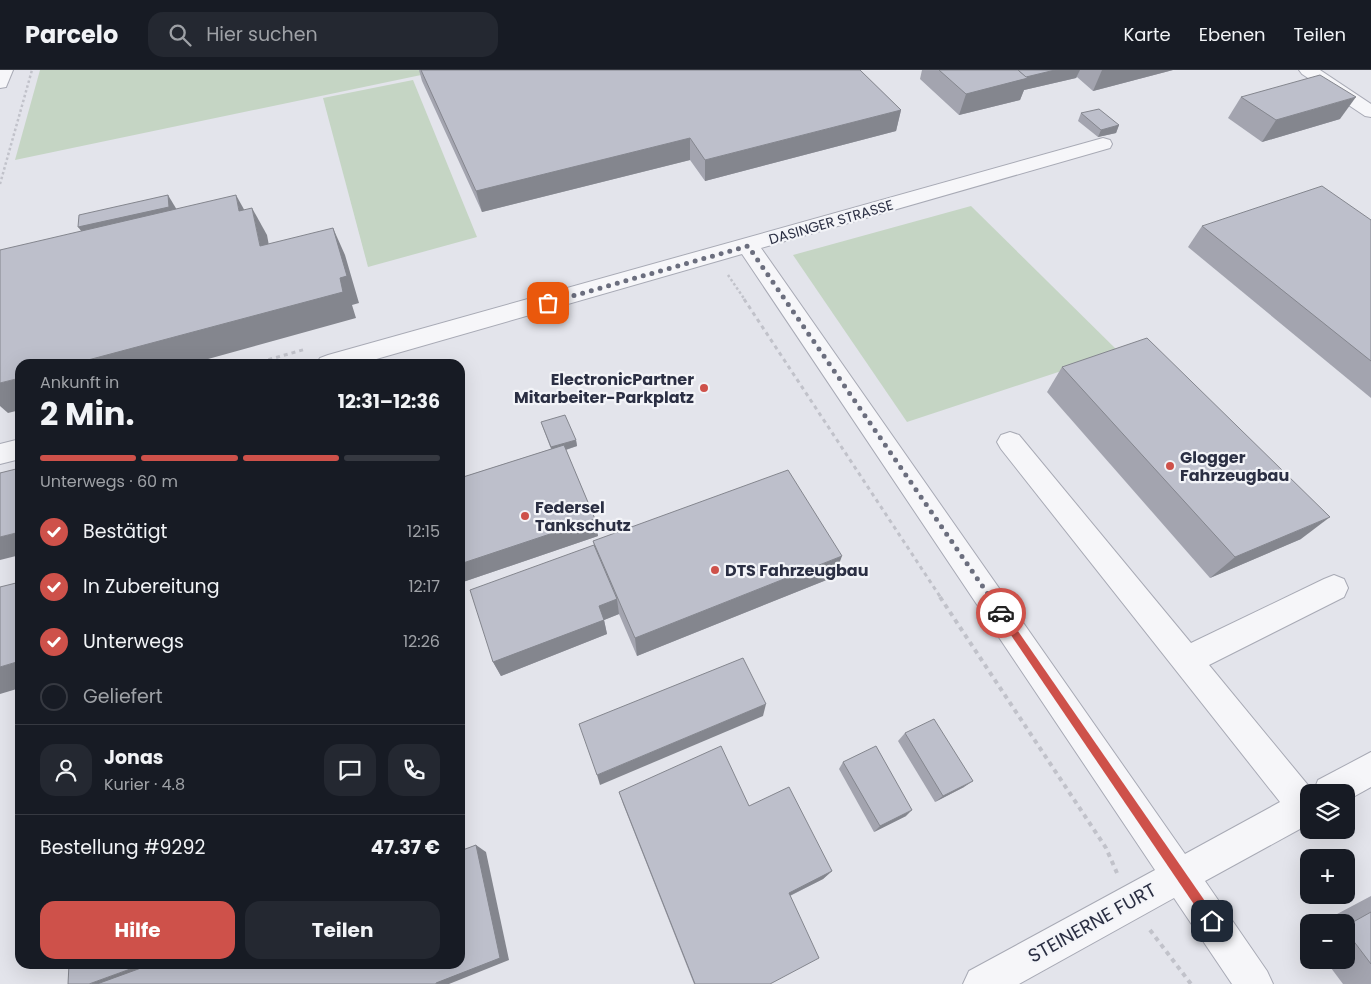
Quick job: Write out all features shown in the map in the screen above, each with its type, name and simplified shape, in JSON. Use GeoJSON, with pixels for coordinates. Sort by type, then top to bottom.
{"type":"FeatureCollection","features":[{"type":"Feature","properties":{"kind":"street"},"geometry":{"type":"LineString","coordinates":[[0,83],[4,70]]}},
{"type":"Feature","properties":{"kind":"street"},"geometry":{"type":"LineString","coordinates":[[1308,70],[1371,112]]}},
{"type":"Feature","properties":{"kind":"street","name":"DASINGER STRASSE"},"geometry":{"type":"LineString","coordinates":[[346,359],[1103,144]]}},
{"type":"Feature","properties":{"kind":"street"},"geometry":{"type":"LineString","coordinates":[[748,246],[1254,984]]}},
{"type":"Feature","properties":{"kind":"street"},"geometry":{"type":"LineString","coordinates":[[1010,442],[1186,661],[1300,786]]}},
{"type":"Feature","properties":{"kind":"street"},"geometry":{"type":"LineString","coordinates":[[0,454],[15,450]]}},
{"type":"Feature","properties":{"kind":"street"},"geometry":{"type":"LineString","coordinates":[[1186,661],[1334,588]]}},
{"type":"Feature","properties":{"kind":"street","name":"STEINERNE FURT"},"geometry":{"type":"LineString","coordinates":[[1343,784],[1371,768]]}},
{"type":"Feature","properties":{"kind":"street","name":"STEINERNE FURT"},"geometry":{"type":"LineString","coordinates":[[982,984],[1300,809]]}},
{"type":"Feature","properties":{"kind":"path"},"geometry":{"type":"LineString","coordinates":[[0,184],[32,70]]}},
{"type":"Feature","properties":{"kind":"path"},"geometry":{"type":"LineString","coordinates":[[725,271],[1106,848],[1129,902],[1191,984]]}},
{"type":"Feature","properties":{"kind":"green space"},"geometry":{"type":"Polygon","coordinates":[[[40,70],[445,70],[15,160],[40,70]]]}},
{"type":"Feature","properties":{"kind":"green space"},"geometry":{"type":"Polygon","coordinates":[[[413,80],[477,237],[368,267],[323,98],[413,80]]]}},
{"type":"Feature","properties":{"kind":"green space"},"geometry":{"type":"Polygon","coordinates":[[[971,206],[1119,352],[907,422],[793,255],[971,206]]]}},
{"type":"Feature","properties":{"kind":"building"},"geometry":{"type":"Polygon","coordinates":[[[421,70],[860,70],[901,110],[705,160],[690,138],[476,191],[421,70]]]}},
{"type":"Feature","properties":{"kind":"building"},"geometry":{"type":"Polygon","coordinates":[[[939,70],[1018,70],[1028,78],[966,94],[939,70]]]}},
{"type":"Feature","properties":{"kind":"building"},"geometry":{"type":"Polygon","coordinates":[[[1018,70],[1055,70],[1026,77],[1018,70]]]}},
{"type":"Feature","properties":{"kind":"building"},"geometry":{"type":"Polygon","coordinates":[[[1320,75],[1356,97],[1276,120],[1241,97],[1320,75]]]}},
{"type":"Feature","properties":{"kind":"building"},"geometry":{"type":"Polygon","coordinates":[[[1099,109],[1119,125],[1101,130],[1081,113],[1099,109]]]}},
{"type":"Feature","properties":{"kind":"building"},"geometry":{"type":"Polygon","coordinates":[[[1322,186],[1371,220],[1371,361],[1202,226],[1322,186]]]}},
{"type":"Feature","properties":{"kind":"building"},"geometry":{"type":"Polygon","coordinates":[[[168,195],[169,207],[78,227],[79,215],[168,195]]]}},
{"type":"Feature","properties":{"kind":"building"},"geometry":{"type":"Polygon","coordinates":[[[236,195],[239,211],[252,208],[260,246],[333,228],[347,276],[340,278],[343,292],[92,359],[15,359],[15,379],[0,383],[0,250],[236,195]]]}},
{"type":"Feature","properties":{"kind":"building"},"geometry":{"type":"Polygon","coordinates":[[[1147,338],[1330,517],[1235,557],[1062,367],[1147,338]]]}},
{"type":"Feature","properties":{"kind":"building"},"geometry":{"type":"Polygon","coordinates":[[[565,415],[576,440],[551,447],[541,422],[565,415]]]}},
{"type":"Feature","properties":{"kind":"building","name":"Federsel Tankschutz"},"geometry":{"type":"Polygon","coordinates":[[[564,445],[595,519],[465,562],[465,476],[564,445]]]}},
{"type":"Feature","properties":{"kind":"building"},"geometry":{"type":"Polygon","coordinates":[[[15,469],[15,533],[0,537],[0,473],[15,469]]]}},
{"type":"Feature","properties":{"kind":"building","name":"DTS Fahrzeugbau"},"geometry":{"type":"Polygon","coordinates":[[[788,470],[842,556],[635,638],[593,541],[788,470]]]}},
{"type":"Feature","properties":{"kind":"building"},"geometry":{"type":"Polygon","coordinates":[[[594,545],[617,599],[599,606],[604,620],[493,662],[470,590],[594,545]]]}},
{"type":"Feature","properties":{"kind":"building"},"geometry":{"type":"Polygon","coordinates":[[[15,583],[15,662],[0,667],[0,587],[15,583]]]}},
{"type":"Feature","properties":{"kind":"building"},"geometry":{"type":"Polygon","coordinates":[[[743,658],[766,704],[597,775],[579,724],[743,658]]]}},
{"type":"Feature","properties":{"kind":"building"},"geometry":{"type":"Polygon","coordinates":[[[934,719],[973,781],[943,796],[905,733],[934,719]]]}},
{"type":"Feature","properties":{"kind":"building"},"geometry":{"type":"Polygon","coordinates":[[[721,746],[749,806],[789,787],[832,871],[789,893],[819,958],[770,984],[695,984],[619,792],[721,746]]]}},
{"type":"Feature","properties":{"kind":"building"},"geometry":{"type":"Polygon","coordinates":[[[876,746],[912,810],[880,826],[843,762],[876,746]]]}},
{"type":"Feature","properties":{"kind":"building"},"geometry":{"type":"Polygon","coordinates":[[[476,845],[500,958],[436,984],[97,984],[138,969],[465,969],[465,849],[476,845]]]}},
{"type":"Feature","properties":{"kind":"building"},"geometry":{"type":"Polygon","coordinates":[[[1371,912],[1371,964],[1355,943],[1355,921],[1371,912]]]}},
{"type":"Feature","properties":{"kind":"building"},"geometry":{"type":"Polygon","coordinates":[[[69,969],[130,969],[89,984],[68,984],[69,969]]]}},
{"type":"Feature","properties":{"kind":"way so far"},"geometry":{"type":"LineString","coordinates":[[548,303],[748,246],[1001,613]]}},
{"type":"Feature","properties":{"kind":"place","name":"ElectronicPartner Mitarbeiter-Parkplatz"},"geometry":{"type":"Point","coordinates":[704,388]}},
{"type":"Feature","properties":{"kind":"place","name":"Glogger Fahrzeugbau"},"geometry":{"type":"Point","coordinates":[1170,466]}},
{"type":"Feature","properties":{"kind":"place","name":"Federsel Tankschutz"},"geometry":{"type":"Point","coordinates":[525,516]}},
{"type":"Feature","properties":{"kind":"place","name":"DTS Fahrzeugbau"},"geometry":{"type":"Point","coordinates":[715,570]}},
{"type":"Feature","properties":{"kind":"route"},"geometry":{"type":"LineString","coordinates":[[1001,613],[1212,921]]}}]}
